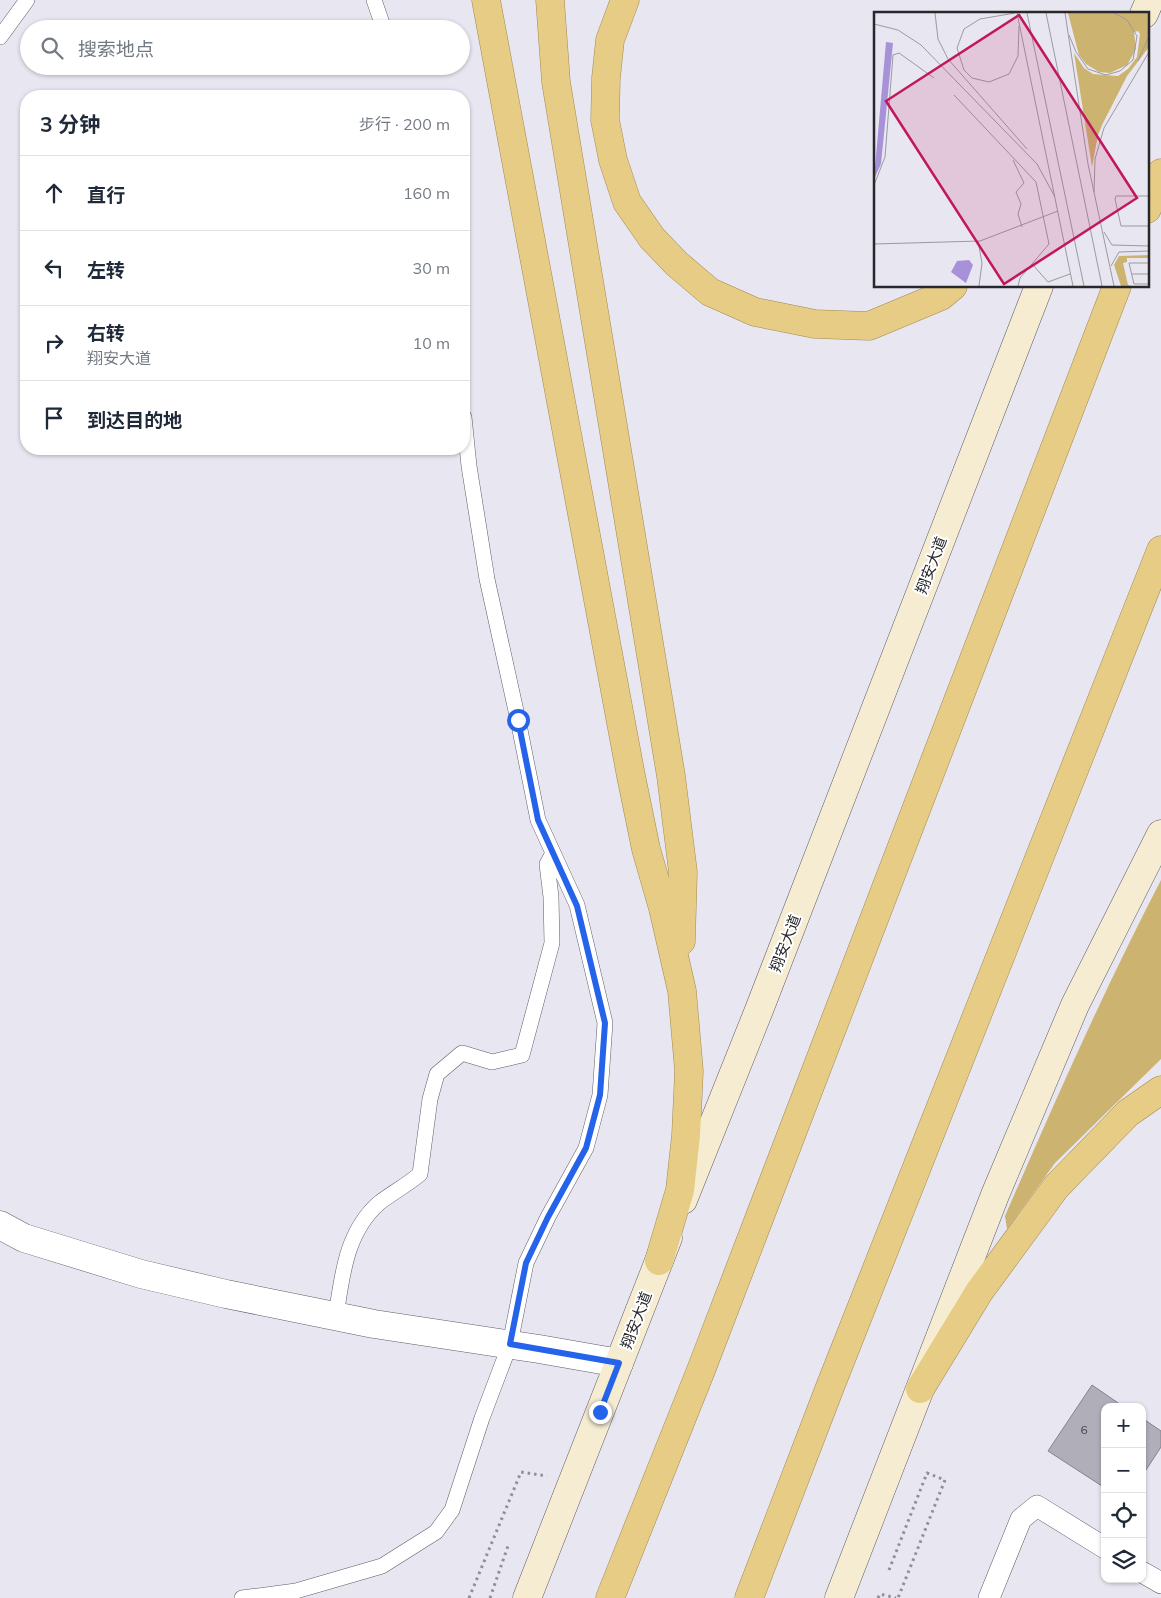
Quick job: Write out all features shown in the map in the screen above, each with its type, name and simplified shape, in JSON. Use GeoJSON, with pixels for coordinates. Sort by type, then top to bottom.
{"type":"FeatureCollection","features":[{"type":"Feature","properties":{"kind":"highway"},"geometry":{"type":"LineString","coordinates":[[486,0],[631,776],[646,849],[663,908],[682,991],[689,1071],[686,1135],[680,1190],[659,1261]]}},
{"type":"Feature","properties":{"kind":"highway"},"geometry":{"type":"LineString","coordinates":[[550,0],[556,82],[671,776],[683,872],[681,940],[684,1018]]}},
{"type":"Feature","properties":{"kind":"highway"},"geometry":{"type":"LineString","coordinates":[[626,0],[610,40],[606,78],[605,120],[613,160],[627,202],[652,238],[677,264],[710,292],[755,312],[814,324],[869,326],[941,296],[951,288]]}},
{"type":"Feature","properties":{"kind":"highway"},"geometry":{"type":"LineString","coordinates":[[1148,206],[1161,174]]}},
{"type":"Feature","properties":{"kind":"highway"},"geometry":{"type":"LineString","coordinates":[[610,1598],[702,1370],[1116,288]]}},
{"type":"Feature","properties":{"kind":"highway"},"geometry":{"type":"LineString","coordinates":[[749,1598],[830,1387],[1161,550]]}},
{"type":"Feature","properties":{"kind":"highway"},"geometry":{"type":"LineString","coordinates":[[920,1389],[980,1292],[1056,1187],[1128,1113],[1161,1090]]}},
{"type":"Feature","properties":{"kind":"main road"},"geometry":{"type":"LineString","coordinates":[[1145,12],[1150,0]]}},
{"type":"Feature","properties":{"kind":"main road","name":"翔安大道"},"geometry":{"type":"LineString","coordinates":[[527,1598],[759,1010],[1038,288]]}},
{"type":"Feature","properties":{"kind":"main road"},"geometry":{"type":"LineString","coordinates":[[839,1598],[995,1195],[1075,1005],[1161,834]]}},
{"type":"Feature","properties":{"kind":"street"},"geometry":{"type":"LineString","coordinates":[[3,1232],[141,1274],[226,1294],[374,1324],[510,1344],[619,1363]]}},
{"type":"Feature","properties":{"kind":"street"},"geometry":{"type":"LineString","coordinates":[[989,1598],[1021,1519],[1037,1506],[1101,1546]]}},
{"type":"Feature","properties":{"kind":"street"},"geometry":{"type":"LineString","coordinates":[[1146,1574],[1161,1583]]}},
{"type":"Feature","properties":{"kind":"lane"},"geometry":{"type":"LineString","coordinates":[[0,37],[27,0]]}},
{"type":"Feature","properties":{"kind":"lane"},"geometry":{"type":"LineString","coordinates":[[374,0],[381,20]]}},
{"type":"Feature","properties":{"kind":"lane"},"geometry":{"type":"LineString","coordinates":[[247,1598],[296,1591],[382,1566],[436,1532],[452,1510],[482,1418],[510,1344],[526,1263],[548,1217],[586,1148],[600,1095],[605,1023],[577,906],[538,820],[487,579],[468,455]]}},
{"type":"Feature","properties":{"kind":"lane"},"geometry":{"type":"LineString","coordinates":[[336,1316],[344,1266],[350,1246],[362,1221],[379,1203],[420,1174],[430,1099],[437,1074],[462,1053],[492,1062],[522,1055],[552,943],[551,897],[547,864],[553,853]]}},
{"type":"Feature","properties":{"kind":"path"},"geometry":{"type":"LineString","coordinates":[[469,1598],[522,1472],[573,1480]]}},
{"type":"Feature","properties":{"kind":"path"},"geometry":{"type":"LineString","coordinates":[[878,1598],[880,1594],[897,1598],[945,1480],[927,1473],[889,1570]]}},
{"type":"Feature","properties":{"kind":"path"},"geometry":{"type":"LineString","coordinates":[[490,1598],[510,1543]]}},
{"type":"Feature","properties":{"kind":"shaded area"},"geometry":{"type":"Polygon","coordinates":[[[1161,880],[1161,1059],[1055,1163],[1007,1229],[1005,1216],[1042,1131],[1100,1005],[1161,880]]]}},
{"type":"Feature","properties":{"kind":"building"},"geometry":{"type":"Polygon","coordinates":[[[1092,1385],[1118,1403],[1101,1403],[1101,1485],[1048,1451],[1092,1385]]]}},
{"type":"Feature","properties":{"kind":"building"},"geometry":{"type":"Polygon","coordinates":[[[1146,1421],[1161,1431],[1161,1447],[1146,1470],[1146,1421]]]}},
{"type":"Feature","properties":{"kind":"route"},"geometry":{"type":"LineString","coordinates":[[518,720],[538,820],[577,906],[605,1023],[600,1095],[586,1148],[548,1217],[526,1263],[510,1344],[619,1363],[600,1412]]}}]}
